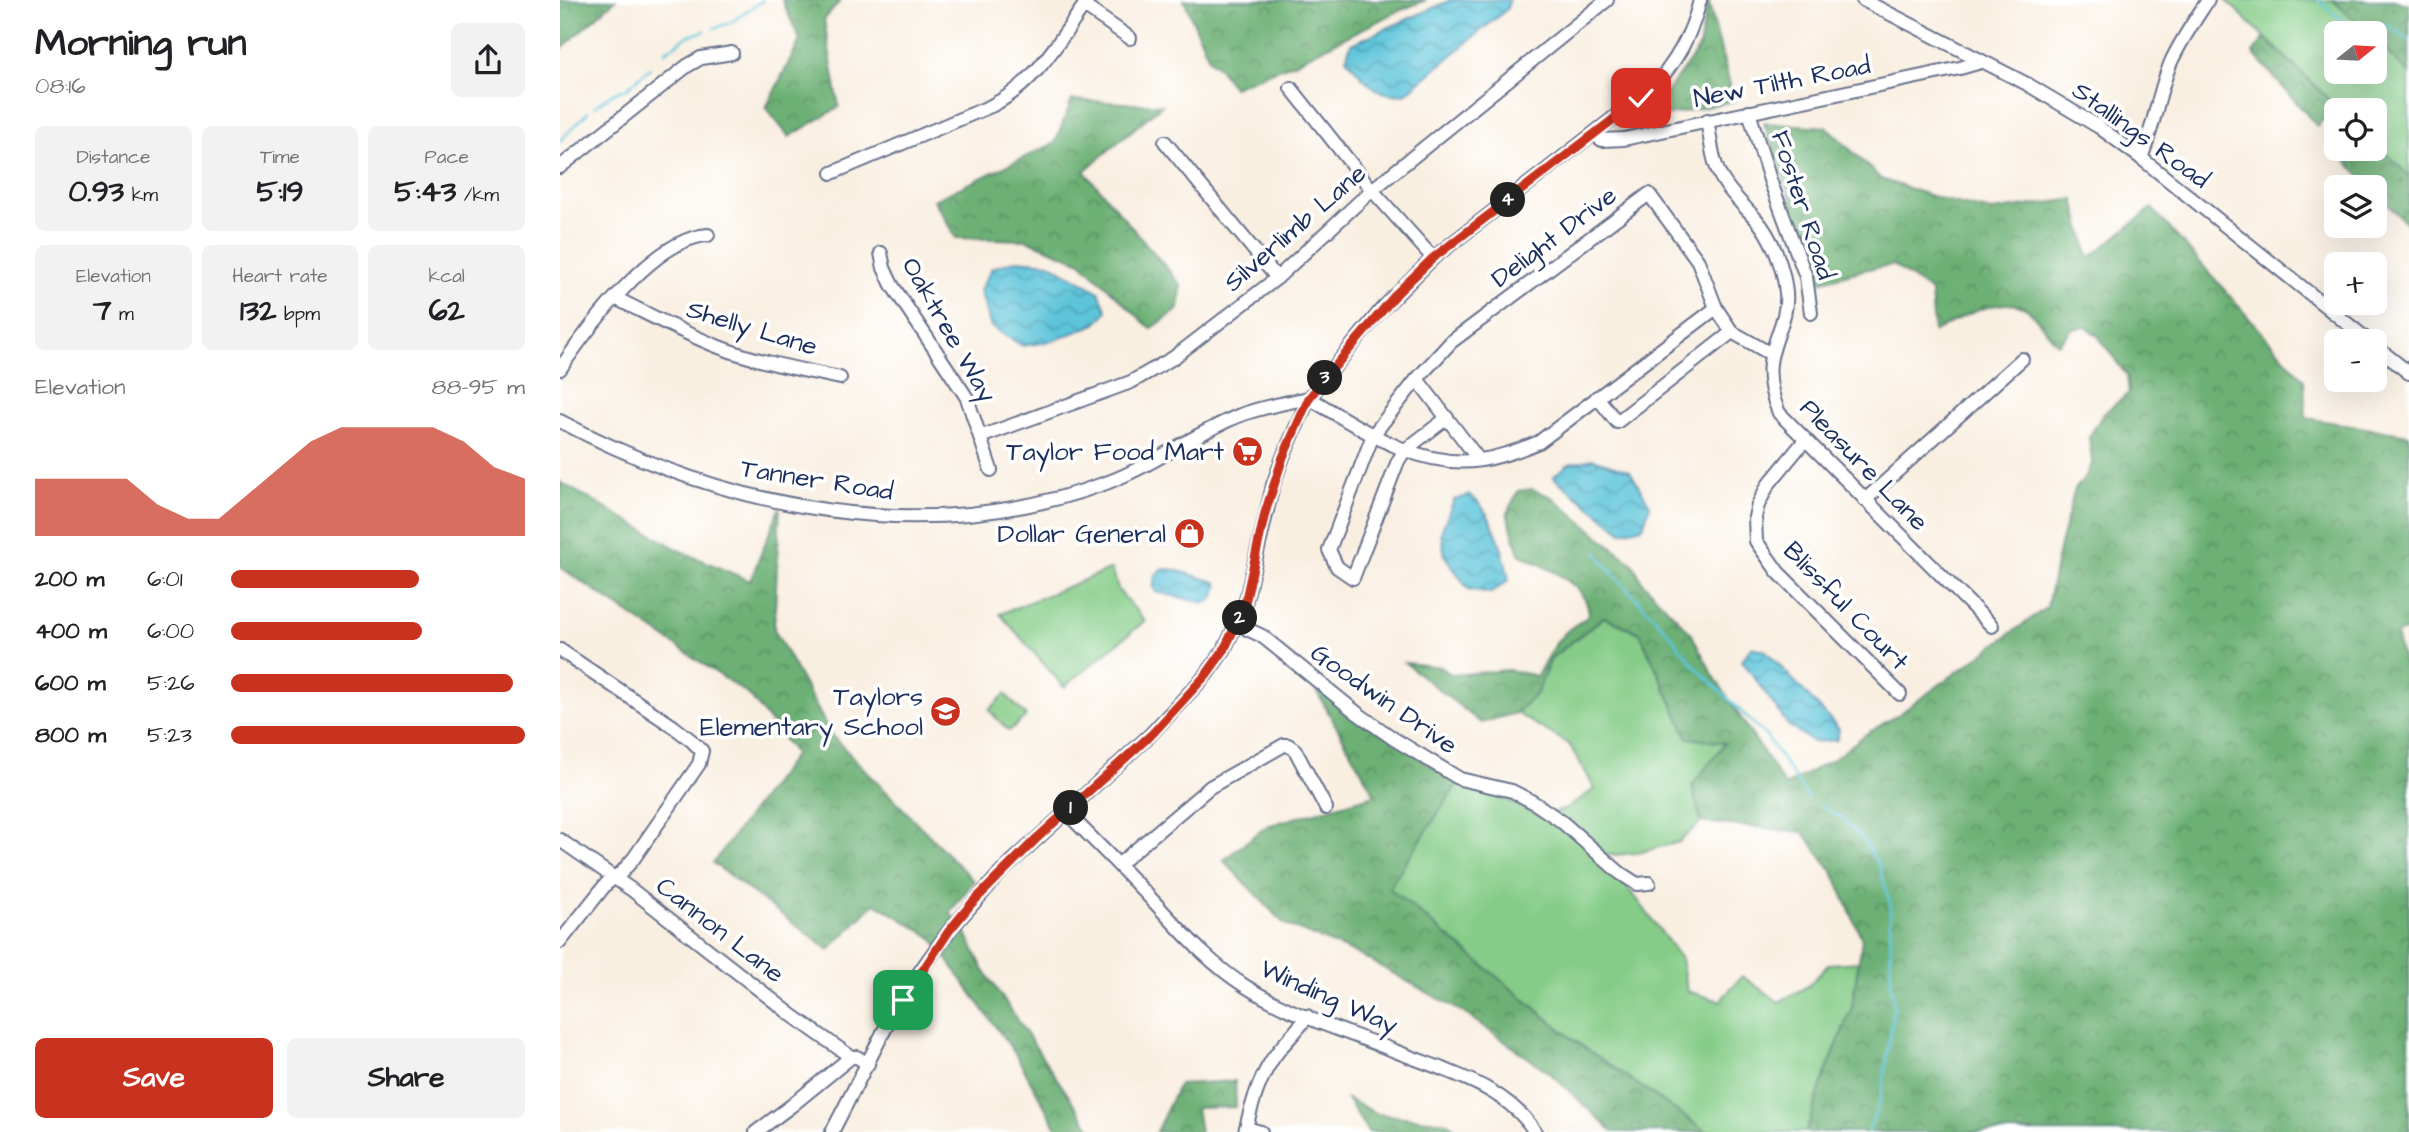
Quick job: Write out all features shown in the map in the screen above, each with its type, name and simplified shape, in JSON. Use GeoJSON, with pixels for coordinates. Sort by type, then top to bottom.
{"type":"FeatureCollection","features":[{"type":"Feature","properties":{"kind":"street","name":"Silverlimb Lane"},"geometry":{"type":"LineString","coordinates":[[981,437],[1131,382],[1173,358],[1277,278],[1373,190],[1607,0]]}},
{"type":"Feature","properties":{"kind":"street"},"geometry":{"type":"LineString","coordinates":[[832,1132],[888,1023],[949,931],[1002,872],[1150,735],[1192,692],[1224,650],[1239,622],[1273,485],[1309,398],[1381,310],[1433,258],[1641,98],[1666,72],[1686,40],[1700,0]]}},
{"type":"Feature","properties":{"kind":"street","name":"Stallings Road"},"geometry":{"type":"LineString","coordinates":[[1863,0],[2065,106],[2141,158],[2354,329]]}},
{"type":"Feature","properties":{"kind":"street"},"geometry":{"type":"LineString","coordinates":[[2141,158],[2151,135],[2172,61],[2208,0]]}},
{"type":"Feature","properties":{"kind":"street"},"geometry":{"type":"LineString","coordinates":[[832,173],[1009,96],[1038,68],[1086,3],[1130,38]]}},
{"type":"Feature","properties":{"kind":"street"},"geometry":{"type":"LineString","coordinates":[[560,167],[687,66],[701,58],[732,53]]}},
{"type":"Feature","properties":{"kind":"street","name":"New Tilth Road"},"geometry":{"type":"LineString","coordinates":[[1594,134],[1602,140],[1611,141],[1981,62]]}},
{"type":"Feature","properties":{"kind":"street"},"geometry":{"type":"LineString","coordinates":[[1291,88],[1373,190],[1433,258]]}},
{"type":"Feature","properties":{"kind":"street","name":"Foster Road"},"geometry":{"type":"LineString","coordinates":[[1749,112],[1770,180],[1806,277],[1811,313]]}},
{"type":"Feature","properties":{"kind":"street","name":"Pleasure Lane"},"geometry":{"type":"LineString","coordinates":[[1707,120],[1716,166],[1723,181],[1758,221],[1768,237],[1786,292],[1786,307],[1771,354],[1771,394],[1779,412],[1992,626]]}},
{"type":"Feature","properties":{"kind":"street"},"geometry":{"type":"LineString","coordinates":[[1165,142],[1277,278]]}},
{"type":"Feature","properties":{"kind":"street","name":"Delight Drive"},"geometry":{"type":"LineString","coordinates":[[1405,450],[1398,461],[1353,578],[1337,567],[1329,550],[1373,435],[1417,379],[1451,342],[1649,194],[1698,261],[1716,308],[1732,332],[1771,354]]}},
{"type":"Feature","properties":{"kind":"street"},"geometry":{"type":"LineString","coordinates":[[560,369],[602,313],[637,276],[675,246],[697,236],[708,235]]}},
{"type":"Feature","properties":{"kind":"street","name":"Oaktree Way"},"geometry":{"type":"LineString","coordinates":[[881,253],[892,285],[967,398],[991,470]]}},
{"type":"Feature","properties":{"kind":"street","name":"Shelly Lane"},"geometry":{"type":"LineString","coordinates":[[615,298],[667,325],[722,348],[780,365],[840,378]]}},
{"type":"Feature","properties":{"kind":"street"},"geometry":{"type":"LineString","coordinates":[[1309,398],[1405,450],[1448,461],[1479,460],[1507,454],[1539,442],[1716,308]]}},
{"type":"Feature","properties":{"kind":"street"},"geometry":{"type":"LineString","coordinates":[[1597,397],[1617,422],[1732,332]]}},
{"type":"Feature","properties":{"kind":"street"},"geometry":{"type":"LineString","coordinates":[[2387,356],[2409,373]]}},
{"type":"Feature","properties":{"kind":"street"},"geometry":{"type":"LineString","coordinates":[[1865,499],[2022,359]]}},
{"type":"Feature","properties":{"kind":"street"},"geometry":{"type":"LineString","coordinates":[[1417,379],[1479,460]]}},
{"type":"Feature","properties":{"kind":"street","name":"Tanner Road"},"geometry":{"type":"LineString","coordinates":[[560,421],[658,466],[740,493],[845,513],[929,517],[1012,508],[1082,492],[1149,463],[1239,416],[1309,398]]}},
{"type":"Feature","properties":{"kind":"street"},"geometry":{"type":"LineString","coordinates":[[1405,450],[1447,418]]}},
{"type":"Feature","properties":{"kind":"street","name":"Blissful Court"},"geometry":{"type":"LineString","coordinates":[[1805,440],[1768,485],[1758,505],[1755,517],[1756,541],[1778,572],[1900,694]]}},
{"type":"Feature","properties":{"kind":"street","name":"Goodwin Drive"},"geometry":{"type":"LineString","coordinates":[[1239,622],[1262,636],[1357,713],[1394,739],[1460,779],[1512,791],[1527,798],[1561,821],[1620,873],[1637,884],[1650,883]]}},
{"type":"Feature","properties":{"kind":"street"},"geometry":{"type":"LineString","coordinates":[[560,650],[674,727],[702,751],[699,764],[626,869],[601,889],[560,942]]}},
{"type":"Feature","properties":{"kind":"street"},"geometry":{"type":"LineString","coordinates":[[1119,864],[1210,787],[1284,745],[1295,750],[1325,808]]}},
{"type":"Feature","properties":{"kind":"street","name":"Winding Way"},"geometry":{"type":"LineString","coordinates":[[1066,812],[1198,948],[1222,969],[1257,993],[1307,1016],[1466,1079],[1519,1110],[1535,1132]]}},
{"type":"Feature","properties":{"kind":"street","name":"Cannon Lane"},"geometry":{"type":"LineString","coordinates":[[560,840],[614,877],[793,1016],[851,1057],[857,1057],[868,1065]]}},
{"type":"Feature","properties":{"kind":"street"},"geometry":{"type":"LineString","coordinates":[[1261,1132],[1246,1130],[1255,1095],[1265,1071],[1307,1016]]}},
{"type":"Feature","properties":{"kind":"street"},"geometry":{"type":"LineString","coordinates":[[756,1132],[851,1057]]}},
{"type":"Feature","properties":{"kind":"green space"},"geometry":{"type":"Polygon","coordinates":[[[560,0],[615,0],[560,50],[560,0]]]}},
{"type":"Feature","properties":{"kind":"green space"},"geometry":{"type":"Polygon","coordinates":[[[782,0],[841,0],[824,20],[839,107],[789,137],[766,108],[800,40],[782,0]]]}},
{"type":"Feature","properties":{"kind":"green space"},"geometry":{"type":"Polygon","coordinates":[[[1184,0],[1426,0],[1294,63],[1233,87],[1209,59],[1184,0]]]}},
{"type":"Feature","properties":{"kind":"green space"},"geometry":{"type":"Polygon","coordinates":[[[1708,0],[1734,101],[1646,120],[1699,48],[1708,0]]]}},
{"type":"Feature","properties":{"kind":"green space"},"geometry":{"type":"Polygon","coordinates":[[[2226,0],[2333,0],[2355,21],[2324,21],[2324,84],[2387,84],[2387,52],[2409,73],[2409,176],[2387,155],[2387,98],[2328,98],[2226,0]]]}},
{"type":"Feature","properties":{"kind":"green space"},"geometry":{"type":"Polygon","coordinates":[[[2333,0],[2394,0],[2409,5],[2409,73],[2387,52],[2387,21],[2355,21],[2333,0]]]}},
{"type":"Feature","properties":{"kind":"green space"},"geometry":{"type":"Polygon","coordinates":[[[2265,38],[2328,98],[2324,98],[2324,119],[2317,126],[2253,53],[2265,38]]]}},
{"type":"Feature","properties":{"kind":"green space"},"geometry":{"type":"Polygon","coordinates":[[[1072,100],[1162,105],[1084,171],[1181,285],[1179,309],[1151,329],[1081,262],[1027,240],[956,238],[934,200],[1055,143],[1072,100]]]}},
{"type":"Feature","properties":{"kind":"green space"},"geometry":{"type":"Polygon","coordinates":[[[1764,123],[1827,127],[1881,179],[1944,200],[1992,211],[2074,199],[2089,258],[2152,208],[2304,380],[2306,418],[2409,435],[2409,630],[2396,634],[2409,685],[2409,1132],[1806,1132],[1852,1007],[1862,939],[1834,874],[1803,832],[1701,822],[1692,786],[1725,743],[1688,738],[1640,633],[1604,617],[1551,658],[1537,693],[1516,713],[1481,723],[1405,663],[1441,667],[1452,675],[1508,670],[1537,676],[1561,637],[1589,615],[1587,604],[1573,585],[1519,554],[1507,513],[1518,491],[1532,489],[1552,497],[1633,564],[1643,583],[1691,633],[1712,673],[1785,786],[1835,758],[2047,607],[2075,489],[2092,464],[2089,437],[2103,414],[2129,393],[2127,376],[2098,336],[2086,327],[2072,329],[2058,344],[2029,311],[2019,306],[1994,305],[1955,320],[1934,332],[1931,292],[1893,265],[1819,282],[1764,123]]]}},
{"type":"Feature","properties":{"kind":"green space"},"geometry":{"type":"Polygon","coordinates":[[[2387,155],[2409,176],[2409,226],[2387,203],[2387,175],[2359,175],[2346,161],[2387,161],[2387,155]]]}},
{"type":"Feature","properties":{"kind":"green space"},"geometry":{"type":"Polygon","coordinates":[[[560,482],[683,552],[750,581],[780,507],[774,629],[832,736],[974,881],[950,912],[966,933],[983,969],[1093,1132],[1059,1132],[1016,1055],[931,937],[875,903],[829,950],[713,863],[795,754],[749,695],[560,567],[560,482]]]}},
{"type":"Feature","properties":{"kind":"green space"},"geometry":{"type":"Polygon","coordinates":[[[1111,569],[1119,591],[1145,621],[1064,687],[1000,614],[1111,569]]]}},
{"type":"Feature","properties":{"kind":"green space"},"geometry":{"type":"Polygon","coordinates":[[[1604,617],[1640,633],[1688,738],[1726,743],[1692,786],[1701,822],[1679,842],[1637,853],[1601,856],[1681,959],[1687,991],[1720,1001],[1742,976],[1779,1002],[1808,986],[1829,964],[1859,962],[1852,1007],[1806,1132],[1707,1132],[1575,1041],[1388,888],[1458,783],[1502,798],[1541,817],[1565,809],[1595,789],[1569,744],[1516,713],[1537,693],[1551,658],[1604,617]]]}},
{"type":"Feature","properties":{"kind":"green space"},"geometry":{"type":"Polygon","coordinates":[[[1313,685],[1458,783],[1389,888],[1575,1041],[1707,1132],[1613,1132],[1550,1073],[1464,1013],[1360,955],[1284,924],[1223,860],[1267,826],[1375,795],[1313,685]]]}},
{"type":"Feature","properties":{"kind":"green space"},"geometry":{"type":"Polygon","coordinates":[[[1005,694],[1026,716],[1009,731],[989,710],[1005,694]]]}},
{"type":"Feature","properties":{"kind":"green space"},"geometry":{"type":"Polygon","coordinates":[[[1235,1081],[1236,1107],[1196,1108],[1200,1132],[1156,1132],[1179,1084],[1235,1081]]]}},
{"type":"Feature","properties":{"kind":"green space"},"geometry":{"type":"Polygon","coordinates":[[[1347,1099],[1378,1114],[1446,1122],[1461,1132],[1368,1132],[1347,1099]]]}},
{"type":"Feature","properties":{"kind":"water"},"geometry":{"type":"Polygon","coordinates":[[[1451,0],[1509,0],[1507,9],[1405,94],[1378,90],[1365,80],[1346,58],[1351,44],[1451,0]]]}},
{"type":"Feature","properties":{"kind":"water"},"geometry":{"type":"Polygon","coordinates":[[[1017,260],[1049,263],[1099,292],[1107,311],[1096,324],[1053,341],[1023,346],[991,327],[980,290],[992,268],[1017,260]]]}},
{"type":"Feature","properties":{"kind":"water"},"geometry":{"type":"Polygon","coordinates":[[[1593,459],[1630,471],[1650,505],[1643,527],[1622,532],[1553,477],[1569,464],[1593,459]]]}},
{"type":"Feature","properties":{"kind":"water"},"geometry":{"type":"Polygon","coordinates":[[[1470,495],[1491,522],[1507,569],[1509,580],[1491,593],[1468,589],[1445,556],[1441,532],[1454,500],[1470,495]]]}},
{"type":"Feature","properties":{"kind":"water"},"geometry":{"type":"Polygon","coordinates":[[[1162,569],[1172,569],[1216,582],[1218,587],[1212,600],[1205,603],[1156,592],[1154,579],[1162,569]]]}},
{"type":"Feature","properties":{"kind":"water"},"geometry":{"type":"Polygon","coordinates":[[[1752,647],[1766,651],[1839,729],[1837,740],[1813,742],[1788,725],[1742,660],[1752,647]]]}},
{"type":"Feature","properties":{"kind":"waterway"},"geometry":{"type":"LineString","coordinates":[[714,28],[730,23],[763,0]]}},
{"type":"Feature","properties":{"kind":"waterway"},"geometry":{"type":"LineString","coordinates":[[2318,0],[2343,21]]}},
{"type":"Feature","properties":{"kind":"waterway"},"geometry":{"type":"LineString","coordinates":[[2387,25],[2409,40]]}},
{"type":"Feature","properties":{"kind":"waterway"},"geometry":{"type":"LineString","coordinates":[[665,52],[688,36],[705,31]]}},
{"type":"Feature","properties":{"kind":"waterway"},"geometry":{"type":"LineString","coordinates":[[594,107],[613,93],[626,89],[650,68]]}},
{"type":"Feature","properties":{"kind":"waterway"},"geometry":{"type":"LineString","coordinates":[[560,141],[588,112]]}},
{"type":"Feature","properties":{"kind":"waterway"},"geometry":{"type":"LineString","coordinates":[[1597,553],[1694,665],[1766,736],[1808,798]]}},
{"type":"Feature","properties":{"kind":"waterway"},"geometry":{"type":"LineString","coordinates":[[1820,805],[1843,819],[1864,841],[1879,865],[1890,904],[1891,987],[1894,1006],[1882,1092],[1868,1132]]}},
{"type":"Feature","properties":{"kind":"place","name":"Taylor Food Mart"},"geometry":{"type":"Point","coordinates":[1247,452]}},
{"type":"Feature","properties":{"kind":"place","name":"Dollar General"},"geometry":{"type":"Point","coordinates":[1189,534]}},
{"type":"Feature","properties":{"kind":"place","name":"Taylors Elementary School"},"geometry":{"type":"Point","coordinates":[946,712]}},
{"type":"Feature","properties":{"kind":"route"},"geometry":{"type":"LineString","coordinates":[[903,1000],[949,931],[972,903],[1036,839],[1153,733],[1206,675],[1224,650],[1244,608],[1273,485],[1309,398],[1381,310],[1433,258],[1641,98]]}}]}
